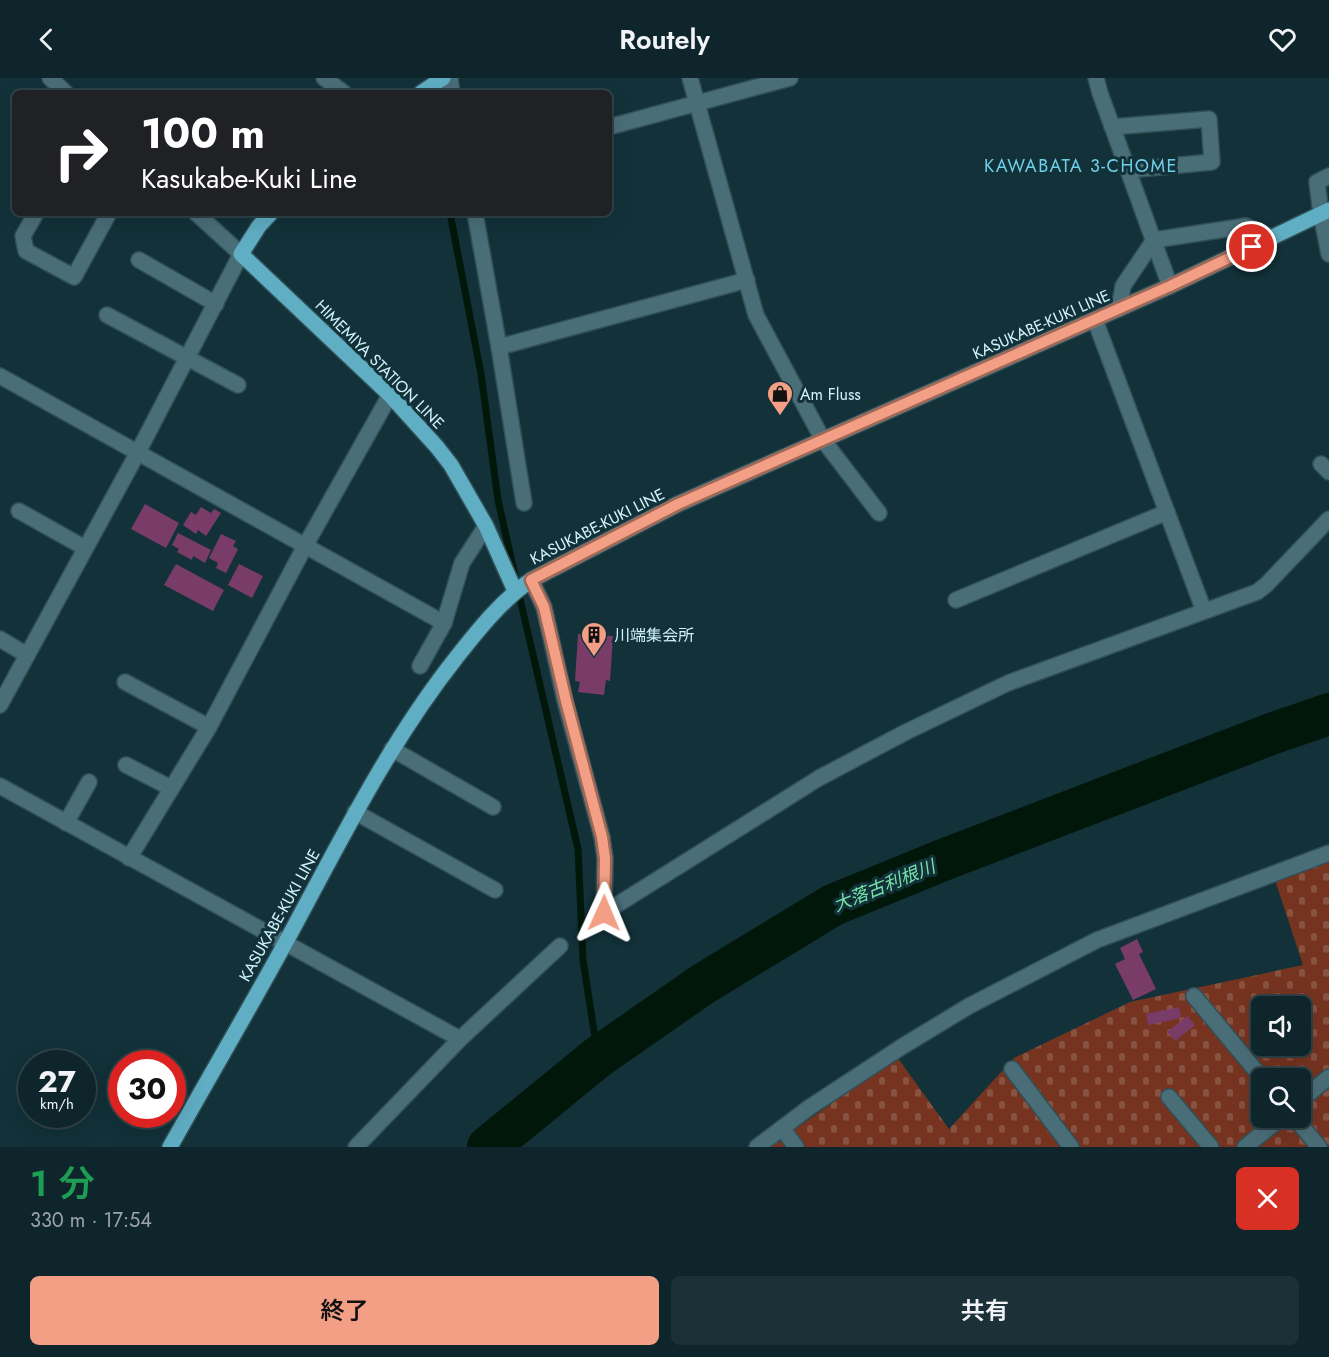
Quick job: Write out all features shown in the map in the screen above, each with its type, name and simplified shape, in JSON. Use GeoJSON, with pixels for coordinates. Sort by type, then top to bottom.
{"type":"FeatureCollection","features":[{"type":"Feature","properties":{"kind":"main road"},"geometry":{"type":"LineString","coordinates":[[425,90],[442,78]]}},
{"type":"Feature","properties":{"kind":"main road","name":"KASUKABE-KUKI LINE"},"geometry":{"type":"LineString","coordinates":[[170,1147],[392,749],[419,707],[453,662],[484,623],[515,591],[531,580],[678,504],[1095,320],[1325,212]]}},
{"type":"Feature","properties":{"kind":"main road"},"geometry":{"type":"LineString","coordinates":[[241,254],[268,216]]}},
{"type":"Feature","properties":{"kind":"main road","name":"HIMEMIYA STATION LINE"},"geometry":{"type":"LineString","coordinates":[[241,254],[390,395],[451,465],[486,526],[515,591]]}},
{"type":"Feature","properties":{"kind":"street"},"geometry":{"type":"LineString","coordinates":[[50,78],[63,90]]}},
{"type":"Feature","properties":{"kind":"street"},"geometry":{"type":"LineString","coordinates":[[324,78],[340,90]]}},
{"type":"Feature","properties":{"kind":"street"},"geometry":{"type":"LineString","coordinates":[[690,78],[756,315],[823,440],[879,513]]}},
{"type":"Feature","properties":{"kind":"street"},"geometry":{"type":"LineString","coordinates":[[612,126],[790,78]]}},
{"type":"Feature","properties":{"kind":"street"},"geometry":{"type":"LineString","coordinates":[[1096,78],[1170,286]]}},
{"type":"Feature","properties":{"kind":"street"},"geometry":{"type":"LineString","coordinates":[[1112,127],[1209,119],[1212,162],[1128,170]]}},
{"type":"Feature","properties":{"kind":"street"},"geometry":{"type":"LineString","coordinates":[[1329,176],[1317,182],[1325,212],[1329,254]]}},
{"type":"Feature","properties":{"kind":"street"},"geometry":{"type":"LineString","coordinates":[[34,216],[23,236],[26,251],[74,277],[107,216]]}},
{"type":"Feature","properties":{"kind":"street"},"geometry":{"type":"LineString","coordinates":[[0,705],[137,454],[241,254],[199,216]]}},
{"type":"Feature","properties":{"kind":"street"},"geometry":{"type":"LineString","coordinates":[[476,216],[500,347],[524,503]]}},
{"type":"Feature","properties":{"kind":"street"},"geometry":{"type":"LineString","coordinates":[[1119,309],[1124,286],[1154,240],[1246,226],[1272,238]]}},
{"type":"Feature","properties":{"kind":"street"},"geometry":{"type":"LineString","coordinates":[[139,260],[216,304]]}},
{"type":"Feature","properties":{"kind":"street"},"geometry":{"type":"LineString","coordinates":[[500,347],[747,280]]}},
{"type":"Feature","properties":{"kind":"street"},"geometry":{"type":"LineString","coordinates":[[107,315],[238,385]]}},
{"type":"Feature","properties":{"kind":"street"},"geometry":{"type":"LineString","coordinates":[[1095,320],[1204,611]]}},
{"type":"Feature","properties":{"kind":"street"},"geometry":{"type":"LineString","coordinates":[[0,376],[444,623]]}},
{"type":"Feature","properties":{"kind":"street"},"geometry":{"type":"LineString","coordinates":[[129,858],[209,727],[305,546],[390,395]]}},
{"type":"Feature","properties":{"kind":"street"},"geometry":{"type":"LineString","coordinates":[[19,511],[85,548]]}},
{"type":"Feature","properties":{"kind":"street"},"geometry":{"type":"LineString","coordinates":[[956,600],[1167,512]]}},
{"type":"Feature","properties":{"kind":"street"},"geometry":{"type":"LineString","coordinates":[[531,580],[544,607],[602,837],[605,858],[604,913],[819,778],[906,732],[1008,682],[1257,592],[1329,519]]}},
{"type":"Feature","properties":{"kind":"street"},"geometry":{"type":"LineString","coordinates":[[420,666],[444,623],[462,563],[486,526]]}},
{"type":"Feature","properties":{"kind":"street"},"geometry":{"type":"LineString","coordinates":[[0,639],[27,655]]}},
{"type":"Feature","properties":{"kind":"street"},"geometry":{"type":"LineString","coordinates":[[125,682],[209,727]]}},
{"type":"Feature","properties":{"kind":"street"},"geometry":{"type":"LineString","coordinates":[[392,749],[493,807]]}},
{"type":"Feature","properties":{"kind":"street"},"geometry":{"type":"LineString","coordinates":[[126,765],[171,788]]}},
{"type":"Feature","properties":{"kind":"street"},"geometry":{"type":"LineString","coordinates":[[66,823],[89,782]]}},
{"type":"Feature","properties":{"kind":"street"},"geometry":{"type":"LineString","coordinates":[[0,786],[460,1040]]}},
{"type":"Feature","properties":{"kind":"street"},"geometry":{"type":"LineString","coordinates":[[355,812],[495,890]]}},
{"type":"Feature","properties":{"kind":"street"},"geometry":{"type":"LineString","coordinates":[[762,1146],[782,1128],[903,1046],[969,1006],[1097,940],[1329,853]]}},
{"type":"Feature","properties":{"kind":"street"},"geometry":{"type":"LineString","coordinates":[[356,1147],[460,1040],[560,945]]}},
{"type":"Feature","properties":{"kind":"street"},"geometry":{"type":"LineString","coordinates":[[1194,996],[1254,1068]]}},
{"type":"Feature","properties":{"kind":"street"},"geometry":{"type":"LineString","coordinates":[[1012,1069],[1071,1147]]}},
{"type":"Feature","properties":{"kind":"street"},"geometry":{"type":"LineString","coordinates":[[1311,1092],[1329,1077]]}},
{"type":"Feature","properties":{"kind":"street"},"geometry":{"type":"LineString","coordinates":[[1169,1097],[1211,1147]]}},
{"type":"Feature","properties":{"kind":"street"},"geometry":{"type":"LineString","coordinates":[[782,1128],[796,1147]]}},
{"type":"Feature","properties":{"kind":"street"},"geometry":{"type":"LineString","coordinates":[[1245,1147],[1269,1128]]}},
{"type":"Feature","properties":{"kind":"street"},"geometry":{"type":"LineString","coordinates":[[1303,1128],[1319,1147]]}},
{"type":"Feature","properties":{"kind":"green space"},"geometry":{"type":"Polygon","coordinates":[[[1329,861],[1329,1147],[770,1147],[897,1057],[949,1129],[1014,1058],[1130,1002],[1303,965],[1275,880],[1329,861]]]}},
{"type":"Feature","properties":{"kind":"building"},"geometry":{"type":"Polygon","coordinates":[[[145,504],[179,523],[166,548],[131,529],[145,504]]]}},
{"type":"Feature","properties":{"kind":"building"},"geometry":{"type":"Polygon","coordinates":[[[201,507],[211,513],[214,509],[221,513],[206,536],[198,530],[196,534],[183,525],[191,512],[196,515],[201,507]]]}},
{"type":"Feature","properties":{"kind":"building"},"geometry":{"type":"Polygon","coordinates":[[[178,533],[211,550],[205,563],[193,556],[192,560],[177,552],[179,549],[172,545],[178,533]]]}},
{"type":"Feature","properties":{"kind":"building"},"geometry":{"type":"Polygon","coordinates":[[[221,534],[236,541],[233,546],[238,549],[226,573],[216,568],[218,563],[209,558],[221,534]]]}},
{"type":"Feature","properties":{"kind":"building"},"geometry":{"type":"Polygon","coordinates":[[[176,564],[224,590],[213,611],[164,585],[176,564]]]}},
{"type":"Feature","properties":{"kind":"building"},"geometry":{"type":"Polygon","coordinates":[[[239,564],[263,576],[252,598],[228,585],[239,564]]]}},
{"type":"Feature","properties":{"kind":"building","name":"川端集会所"},"geometry":{"type":"Polygon","coordinates":[[[578,634],[613,636],[610,681],[606,680],[604,695],[578,692],[580,682],[575,681],[578,634]]]}},
{"type":"Feature","properties":{"kind":"building"},"geometry":{"type":"Polygon","coordinates":[[[1137,939],[1143,952],[1139,954],[1156,989],[1133,1000],[1115,964],[1125,959],[1120,948],[1137,939]]]}},
{"type":"Feature","properties":{"kind":"building"},"geometry":{"type":"Polygon","coordinates":[[[1179,1007],[1181,1018],[1148,1025],[1146,1014],[1179,1007]]]}},
{"type":"Feature","properties":{"kind":"building"},"geometry":{"type":"Polygon","coordinates":[[[1187,1016],[1195,1025],[1175,1041],[1167,1032],[1187,1016]]]}},
{"type":"Feature","properties":{"kind":"waterway"},"geometry":{"type":"LineString","coordinates":[[451,216],[481,374],[498,500],[515,576]]}},
{"type":"Feature","properties":{"kind":"waterway"},"geometry":{"type":"LineString","coordinates":[[518,590],[578,849],[583,960],[598,1057]]}},
{"type":"Feature","properties":{"kind":"waterway","name":"大落古利根川"},"geometry":{"type":"LineString","coordinates":[[488,1147],[598,1057],[703,984],[833,905],[943,860],[1271,734],[1329,714]]}},
{"type":"Feature","properties":{"kind":"place","name":"Am Fluss"},"geometry":{"type":"Point","coordinates":[780,417]}},
{"type":"Feature","properties":{"kind":"place","name":"川端集会所"},"geometry":{"type":"Point","coordinates":[594,658]}},
{"type":"Feature","properties":{"kind":"district","name":"KAWABATA 3-CHOME"},"geometry":{"type":"Point","coordinates":[1081,166]}},
{"type":"Feature","properties":{"kind":"route"},"geometry":{"type":"LineString","coordinates":[[604,913],[605,858],[602,837],[544,607],[531,580],[678,504],[1170,286],[1252,247]]}}]}
